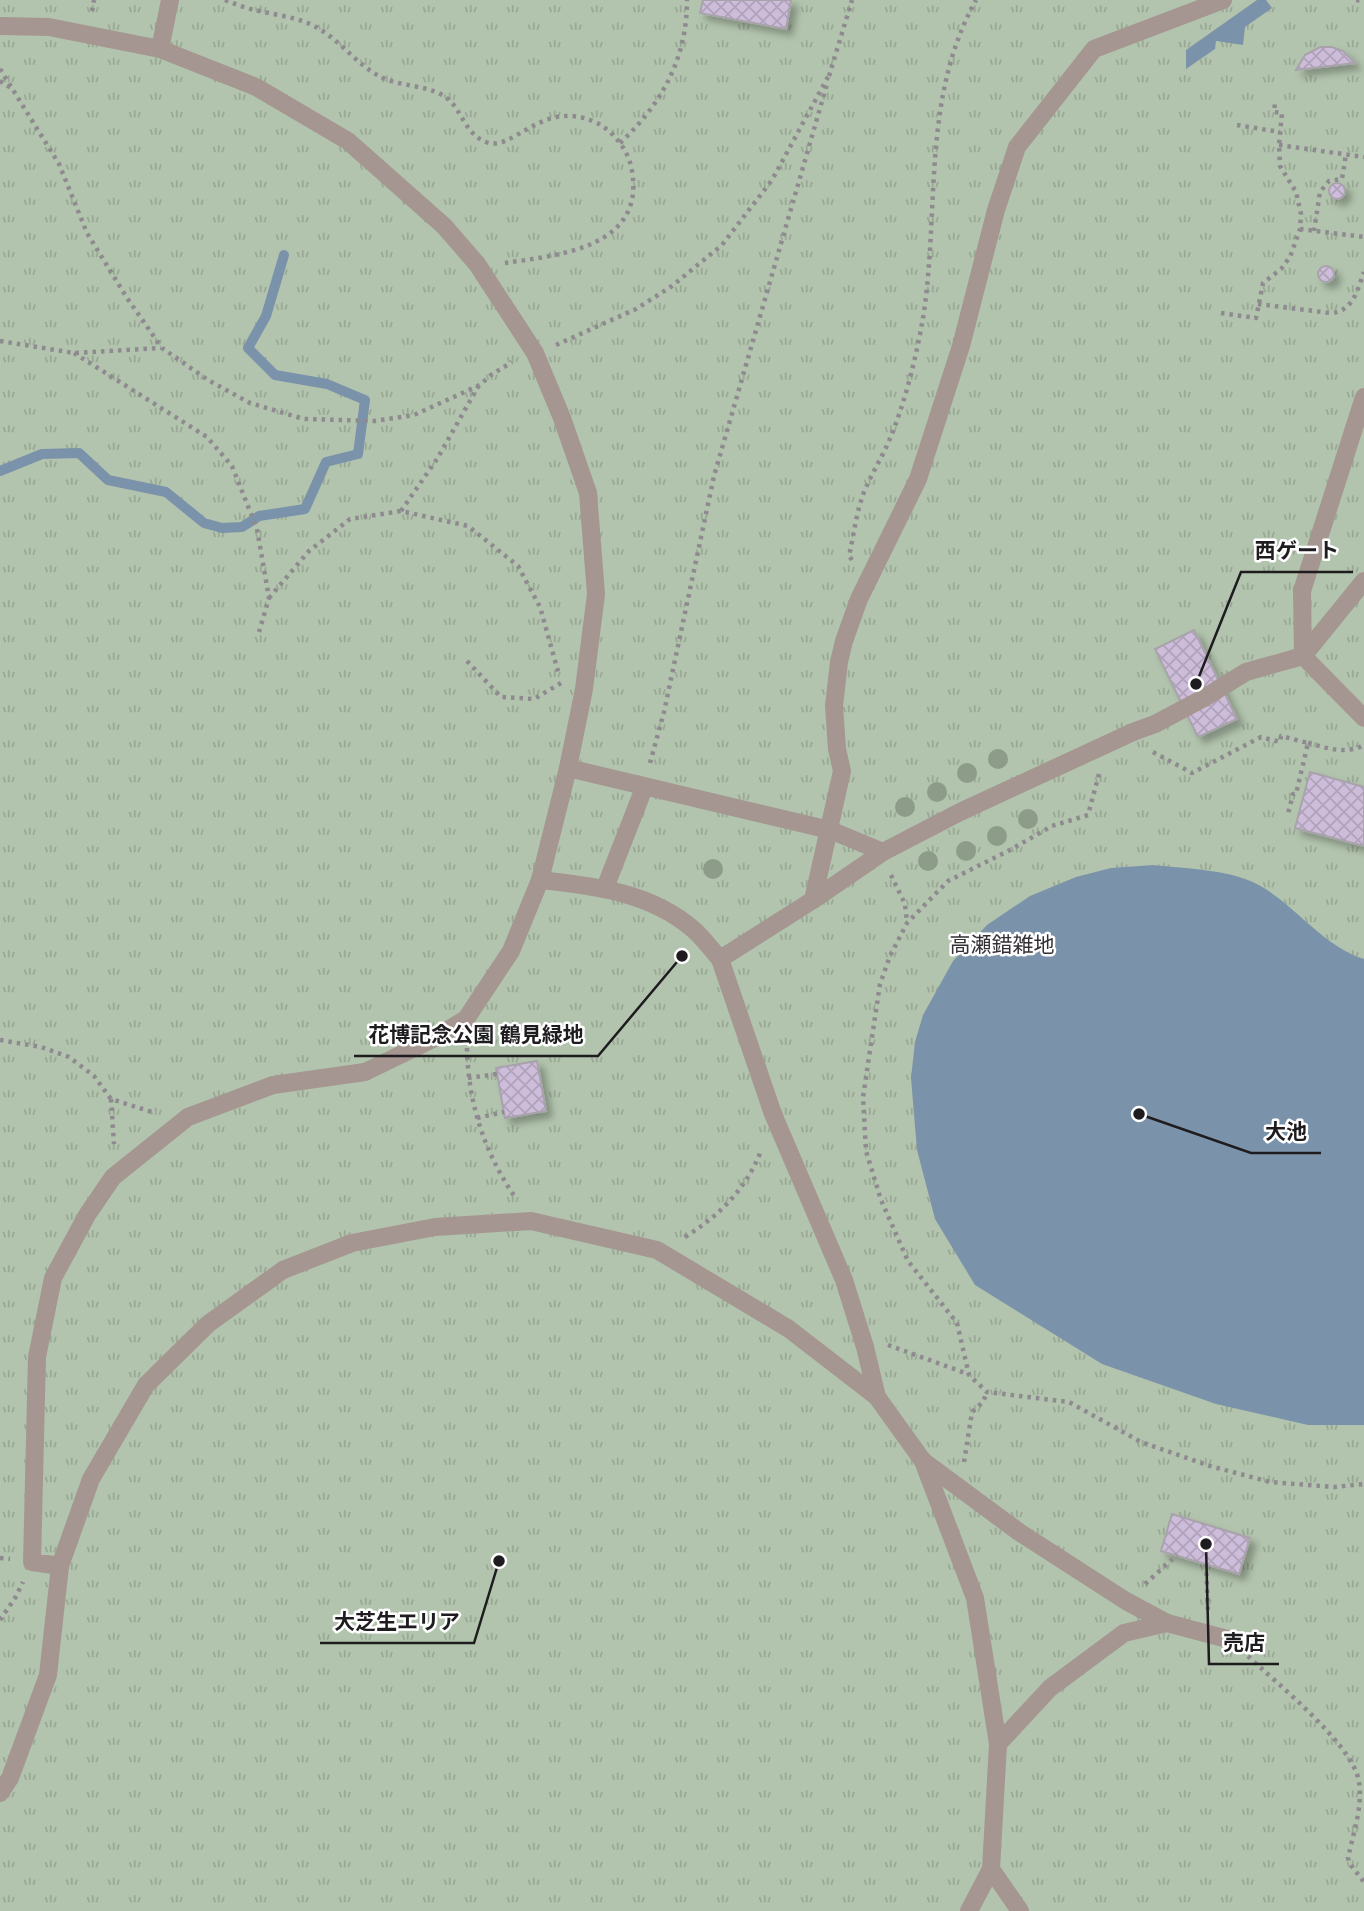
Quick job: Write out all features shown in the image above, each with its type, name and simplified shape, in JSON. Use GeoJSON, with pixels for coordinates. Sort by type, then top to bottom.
{"type":"FeatureCollection","features":[{"type":"Feature","properties":{"kind":"street"},"geometry":{"type":"LineString","coordinates":[[160,49],[170,0]]}},
{"type":"Feature","properties":{"kind":"street"},"geometry":{"type":"LineString","coordinates":[[813,900],[842,771],[837,749],[834,706],[839,662],[850,620],[918,479],[961,346],[996,210],[1017,147],[1094,49],[1223,0]]}},
{"type":"Feature","properties":{"kind":"street"},"geometry":{"type":"LineString","coordinates":[[0,26],[49,27],[160,49],[256,87],[348,141],[444,226],[477,264],[535,354],[562,418],[588,493],[596,594],[584,689],[568,768],[540,880],[511,951],[466,1019],[433,1039],[365,1072],[273,1085],[188,1117],[113,1177],[87,1215],[53,1278],[37,1357],[32,1562],[60,1566]]}},
{"type":"Feature","properties":{"kind":"street"},"geometry":{"type":"LineString","coordinates":[[1364,397],[1302,591],[1303,656],[1364,718]]}},
{"type":"Feature","properties":{"kind":"street"},"geometry":{"type":"LineString","coordinates":[[720,959],[883,852],[960,812],[1155,724],[1246,672],[1303,656],[1364,581]]}},
{"type":"Feature","properties":{"kind":"street"},"geometry":{"type":"LineString","coordinates":[[568,768],[830,830],[883,852]]}},
{"type":"Feature","properties":{"kind":"street"},"geometry":{"type":"LineString","coordinates":[[606,887],[644,788]]}},
{"type":"Feature","properties":{"kind":"street"},"geometry":{"type":"LineString","coordinates":[[540,880],[606,887],[660,906],[694,930],[720,959],[773,1114],[844,1280],[865,1347],[877,1398]]}},
{"type":"Feature","properties":{"kind":"street"},"geometry":{"type":"LineString","coordinates":[[0,1793],[10,1778],[48,1675],[60,1566],[92,1479],[146,1385],[208,1324],[283,1270],[352,1242],[435,1227],[531,1221],[657,1251],[789,1329],[877,1398],[923,1461],[975,1598],[998,1744],[991,1869],[969,1911]]}},
{"type":"Feature","properties":{"kind":"street"},"geometry":{"type":"LineString","coordinates":[[923,1461],[1018,1532],[1126,1601],[1167,1623],[1231,1640]]}},
{"type":"Feature","properties":{"kind":"street"},"geometry":{"type":"LineString","coordinates":[[998,1744],[1050,1688],[1124,1633],[1167,1623]]}},
{"type":"Feature","properties":{"kind":"street"},"geometry":{"type":"LineString","coordinates":[[991,1869],[1020,1911]]}},
{"type":"Feature","properties":{"kind":"path"},"geometry":{"type":"LineString","coordinates":[[225,0],[252,10],[313,25],[381,78],[428,89],[447,97],[469,130],[484,142],[494,144],[510,139],[550,118],[572,116],[604,127],[620,143],[632,167],[633,194],[623,219],[604,239],[566,252],[500,264],[477,264]]}},
{"type":"Feature","properties":{"kind":"path"},"geometry":{"type":"LineString","coordinates":[[620,143],[651,111],[672,76],[684,37],[687,0]]}},
{"type":"Feature","properties":{"kind":"path"},"geometry":{"type":"LineString","coordinates":[[644,788],[664,712],[714,476],[852,0]]}},
{"type":"Feature","properties":{"kind":"path"},"geometry":{"type":"LineString","coordinates":[[869,580],[849,556],[861,502],[890,438],[920,331],[929,244],[933,160],[940,113],[948,68],[965,21],[976,0]]}},
{"type":"Feature","properties":{"kind":"path"},"geometry":{"type":"LineString","coordinates":[[1356,0],[1364,1]]}},
{"type":"Feature","properties":{"kind":"path"},"geometry":{"type":"LineString","coordinates":[[0,69],[59,164],[87,233],[162,348],[208,380],[250,402],[304,419],[355,421],[414,415],[480,385]]}},
{"type":"Feature","properties":{"kind":"path"},"geometry":{"type":"LineString","coordinates":[[401,511],[437,459],[480,385],[491,375],[512,362],[636,309],[672,286],[722,245],[772,180],[830,75]]}},
{"type":"Feature","properties":{"kind":"path"},"geometry":{"type":"LineString","coordinates":[[0,81],[12,88]]}},
{"type":"Feature","properties":{"kind":"path"},"geometry":{"type":"LineString","coordinates":[[1221,313],[1256,318],[1263,283],[1281,269],[1290,257],[1300,229],[1298,199],[1289,178],[1280,166],[1282,113],[1274,112],[1275,103]]}},
{"type":"Feature","properties":{"kind":"path"},"geometry":{"type":"LineString","coordinates":[[1237,125],[1280,132]]}},
{"type":"Feature","properties":{"kind":"path"},"geometry":{"type":"LineString","coordinates":[[1279,145],[1364,157]]}},
{"type":"Feature","properties":{"kind":"path"},"geometry":{"type":"LineString","coordinates":[[1314,231],[1320,192],[1329,181],[1342,180],[1346,154]]}},
{"type":"Feature","properties":{"kind":"path"},"geometry":{"type":"LineString","coordinates":[[1300,229],[1364,237]]}},
{"type":"Feature","properties":{"kind":"path"},"geometry":{"type":"LineString","coordinates":[[1258,304],[1330,313],[1342,312],[1353,301],[1364,272]]}},
{"type":"Feature","properties":{"kind":"path"},"geometry":{"type":"LineString","coordinates":[[0,341],[74,353],[162,348]]}},
{"type":"Feature","properties":{"kind":"path"},"geometry":{"type":"LineString","coordinates":[[74,353],[207,437],[232,466],[257,529],[269,598]]}},
{"type":"Feature","properties":{"kind":"path"},"geometry":{"type":"LineString","coordinates":[[259,632],[269,598],[309,551],[350,519],[401,511],[468,526],[518,566],[540,607],[562,683],[534,699],[501,697],[467,661]]}},
{"type":"Feature","properties":{"kind":"path"},"geometry":{"type":"LineString","coordinates":[[1133,732],[1144,748],[1192,773],[1261,737],[1280,742],[1281,736],[1342,751],[1354,750],[1364,745]]}},
{"type":"Feature","properties":{"kind":"path"},"geometry":{"type":"LineString","coordinates":[[1287,814],[1293,794],[1296,794],[1308,743]]}},
{"type":"Feature","properties":{"kind":"path"},"geometry":{"type":"LineString","coordinates":[[969,1374],[957,1323],[908,1261],[881,1200],[866,1151],[863,1097],[880,984],[890,956],[907,923],[948,881],[1052,826],[1088,815],[1108,745]]}},
{"type":"Feature","properties":{"kind":"path"},"geometry":{"type":"LineString","coordinates":[[883,852],[905,904],[907,923]]}},
{"type":"Feature","properties":{"kind":"path"},"geometry":{"type":"LineString","coordinates":[[466,1019],[468,1078],[481,1137],[506,1185],[531,1221]]}},
{"type":"Feature","properties":{"kind":"path"},"geometry":{"type":"LineString","coordinates":[[0,1040],[41,1047],[69,1057],[94,1076],[111,1099],[114,1132],[113,1177]]}},
{"type":"Feature","properties":{"kind":"path"},"geometry":{"type":"LineString","coordinates":[[468,1078],[497,1074]]}},
{"type":"Feature","properties":{"kind":"path"},"geometry":{"type":"LineString","coordinates":[[111,1099],[158,1114],[188,1117]]}},
{"type":"Feature","properties":{"kind":"path"},"geometry":{"type":"LineString","coordinates":[[477,1118],[504,1112]]}},
{"type":"Feature","properties":{"kind":"path"},"geometry":{"type":"LineString","coordinates":[[657,1251],[682,1240],[724,1208],[756,1165],[773,1114]]}},
{"type":"Feature","properties":{"kind":"path"},"geometry":{"type":"LineString","coordinates":[[865,1347],[888,1345],[969,1374],[988,1392],[1069,1402],[1142,1442],[1210,1466],[1270,1482],[1334,1487],[1364,1484]]}},
{"type":"Feature","properties":{"kind":"path"},"geometry":{"type":"LineString","coordinates":[[947,1479],[964,1462],[972,1412],[983,1402],[988,1392]]}},
{"type":"Feature","properties":{"kind":"path"},"geometry":{"type":"LineString","coordinates":[[1126,1601],[1177,1555]]}},
{"type":"Feature","properties":{"kind":"path"},"geometry":{"type":"LineString","coordinates":[[0,1620],[15,1598],[32,1562]]}},
{"type":"Feature","properties":{"kind":"path"},"geometry":{"type":"LineString","coordinates":[[1206,1564],[1209,1633]]}},
{"type":"Feature","properties":{"kind":"path"},"geometry":{"type":"LineString","coordinates":[[1231,1640],[1320,1722],[1348,1758],[1359,1780],[1360,1800],[1348,1857],[1364,1882]]}},
{"type":"Feature","properties":{"kind":"green space"},"geometry":{"type":"Polygon","coordinates":[[[0,0],[1364,0],[1364,1911],[0,1911],[0,0]]]}},
{"type":"Feature","properties":{"kind":"water"},"geometry":{"type":"Polygon","coordinates":[[[1257,0],[1266,0],[1272,8],[1245,27],[1243,45],[1216,41],[1215,49],[1186,69],[1186,50],[1257,0]]]}},
{"type":"Feature","properties":{"kind":"water"},"geometry":{"type":"Polygon","coordinates":[[[1153,865],[1225,873],[1252,882],[1276,897],[1337,946],[1364,959],[1364,1425],[1308,1425],[1216,1404],[1102,1364],[975,1285],[935,1219],[917,1150],[911,1078],[915,1042],[923,1015],[953,961],[987,925],[1030,896],[1076,877],[1111,868],[1153,865]]]}},
{"type":"Feature","properties":{"kind":"building"},"geometry":{"type":"Polygon","coordinates":[[[703,0],[791,0],[786,29],[700,13],[703,0]]]}},
{"type":"Feature","properties":{"kind":"building"},"geometry":{"type":"Polygon","coordinates":[[[1320,47],[1343,51],[1355,63],[1296,70],[1305,55],[1320,47]]]}},
{"type":"Feature","properties":{"kind":"building"},"geometry":{"type":"Polygon","coordinates":[[[1337,183],[1343,185],[1343,197],[1337,199],[1331,197],[1329,191],[1331,185],[1337,183]]]}},
{"type":"Feature","properties":{"kind":"building"},"geometry":{"type":"Polygon","coordinates":[[[1326,266],[1332,268],[1332,280],[1326,282],[1320,280],[1318,274],[1320,268],[1326,266]]]}},
{"type":"Feature","properties":{"kind":"building"},"geometry":{"type":"Polygon","coordinates":[[[1194,630],[1237,719],[1198,737],[1155,649],[1194,630]]]}},
{"type":"Feature","properties":{"kind":"building"},"geometry":{"type":"Polygon","coordinates":[[[1310,772],[1364,787],[1364,846],[1295,828],[1310,772]]]}},
{"type":"Feature","properties":{"kind":"building"},"geometry":{"type":"Polygon","coordinates":[[[537,1061],[546,1111],[505,1118],[496,1068],[537,1061]]]}},
{"type":"Feature","properties":{"kind":"building"},"geometry":{"type":"Polygon","coordinates":[[[1172,1514],[1250,1538],[1239,1574],[1161,1551],[1172,1514]]]}},
{"type":"Feature","properties":{"kind":"waterway"},"geometry":{"type":"LineString","coordinates":[[0,471],[42,454],[79,453],[108,480],[166,492],[204,523],[222,528],[242,527],[259,516],[305,509],[326,462],[358,454],[365,400],[327,384],[275,375],[248,348],[266,316],[284,255]]}},
{"type":"Feature","properties":{"kind":"place","name":"西ゲート"},"geometry":{"type":"Point","coordinates":[1196,684]}},
{"type":"Feature","properties":{"kind":"place","name":"花博記念公園 鶴見緑地"},"geometry":{"type":"Point","coordinates":[682,956]}},
{"type":"Feature","properties":{"kind":"place","name":"大池"},"geometry":{"type":"Point","coordinates":[1139,1114]}},
{"type":"Feature","properties":{"kind":"place","name":"売店"},"geometry":{"type":"Point","coordinates":[1206,1544]}},
{"type":"Feature","properties":{"kind":"place","name":"大芝生エリア"},"geometry":{"type":"Point","coordinates":[499,1561]}},
{"type":"Feature","properties":{"kind":"district","name":"高瀬錯雑地"},"geometry":{"type":"Point","coordinates":[1002,945]}}]}
